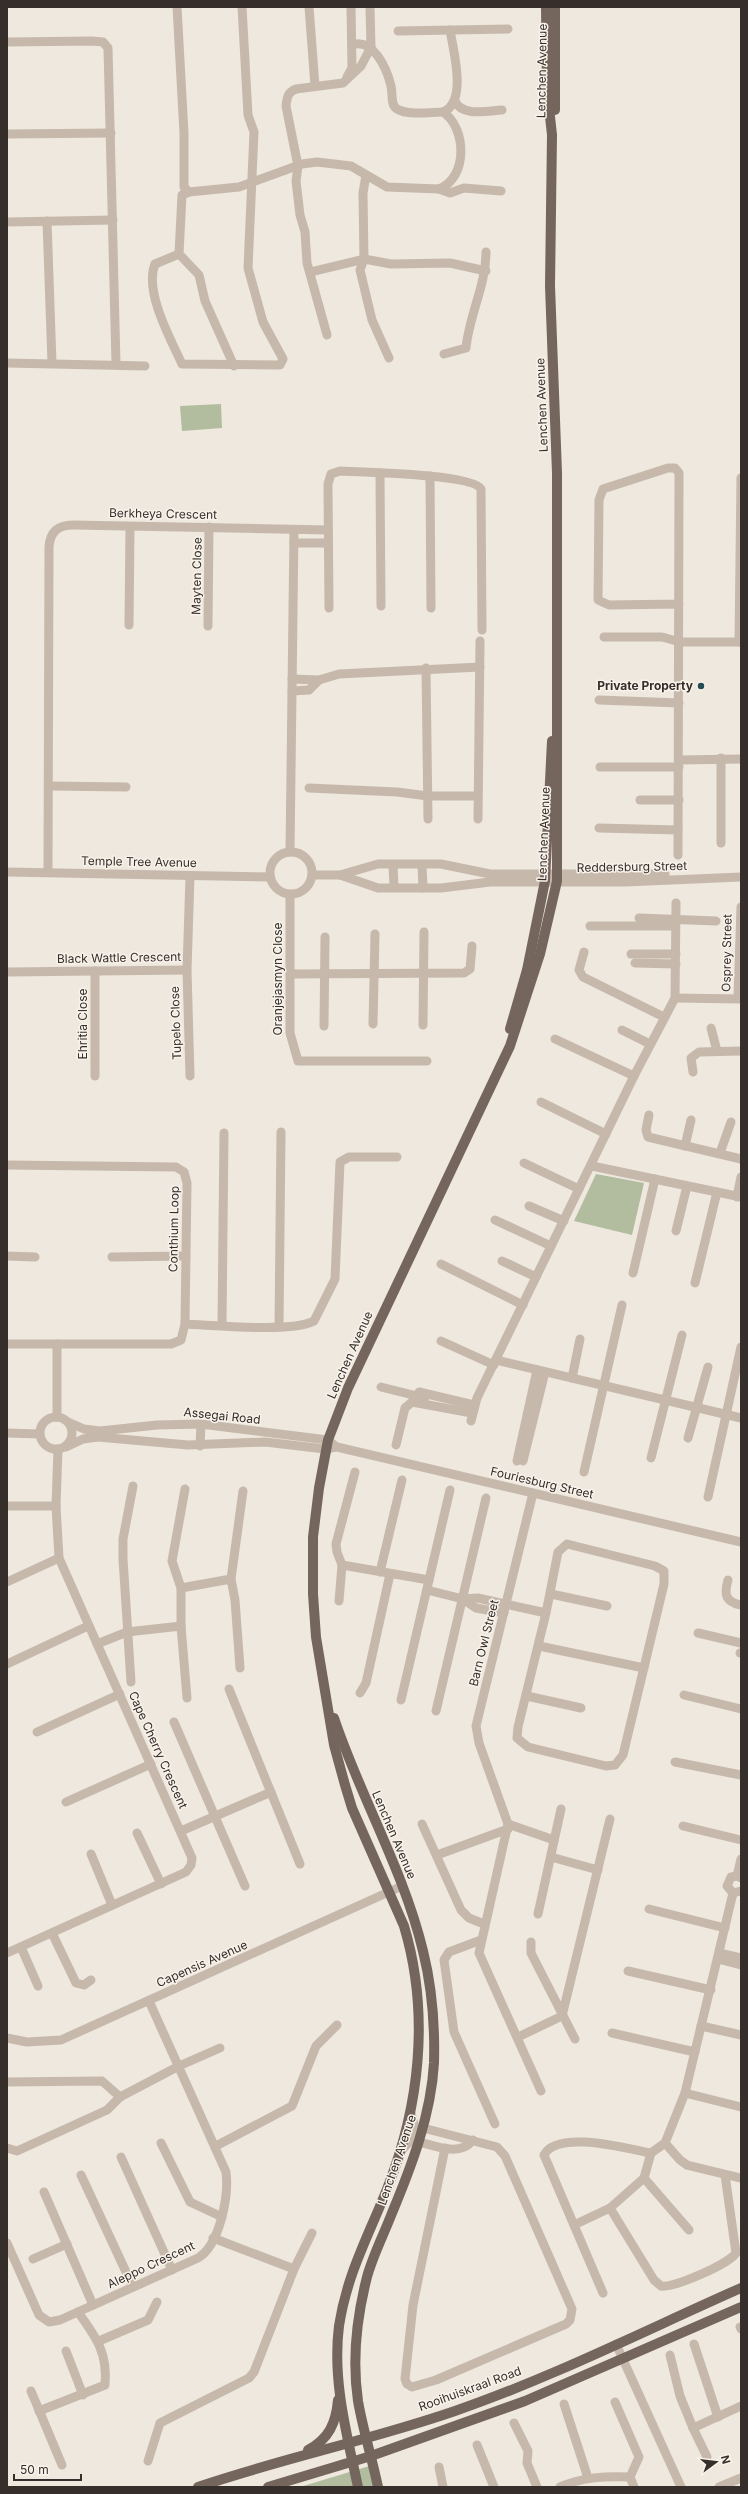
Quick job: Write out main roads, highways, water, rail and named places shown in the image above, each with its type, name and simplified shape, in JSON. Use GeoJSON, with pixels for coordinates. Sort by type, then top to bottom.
{"type":"FeatureCollection","features":[{"type":"Feature","properties":{"kind":"main road","name":"Lenchen Avenue"},"geometry":{"type":"LineString","coordinates":[[358,2487],[340,2388],[338,2343],[349,2282],[358,2254],[387,2189],[411,2113],[420,2049],[415,1975],[404,1926],[352,1808],[334,1745],[316,1637],[312,1572],[313,1537],[326,1444],[348,1388],[510,1046],[528,994],[557,877],[557,473],[550,286],[552,135],[547,89],[546,7]]}},
{"type":"Feature","properties":{"kind":"main road","name":"Lenchen Avenue"},"geometry":{"type":"LineString","coordinates":[[552,135],[555,119],[555,7]]}},
{"type":"Feature","properties":{"kind":"main road","name":"Lenchen Avenue"},"geometry":{"type":"LineString","coordinates":[[503,1058],[527,970],[546,877],[554,702],[557,674]]}},
{"type":"Feature","properties":{"kind":"main road","name":"Lenchen Avenue"},"geometry":{"type":"LineString","coordinates":[[324,1685],[346,1754],[402,1886],[424,1951],[432,2006],[434,2063],[419,2135],[368,2276],[358,2328],[356,2386],[378,2487]]}},
{"type":"Feature","properties":{"kind":"main road","name":"Rooihuiskraal Road"},"geometry":{"type":"LineString","coordinates":[[198,2487],[293,2458],[367,2438],[492,2398],[741,2288]]}},
{"type":"Feature","properties":{"kind":"main road"},"geometry":{"type":"LineString","coordinates":[[268,2487],[353,2460],[371,2456],[525,2401],[741,2307]]}},
{"type":"Feature","properties":{"kind":"main road"},"geometry":{"type":"LineString","coordinates":[[293,2458],[316,2446],[329,2433],[336,2417],[340,2388]]}},
{"type":"Feature","properties":{"kind":"place","name":"Private Property"},"geometry":{"type":"Point","coordinates":[701,686]}}]}
